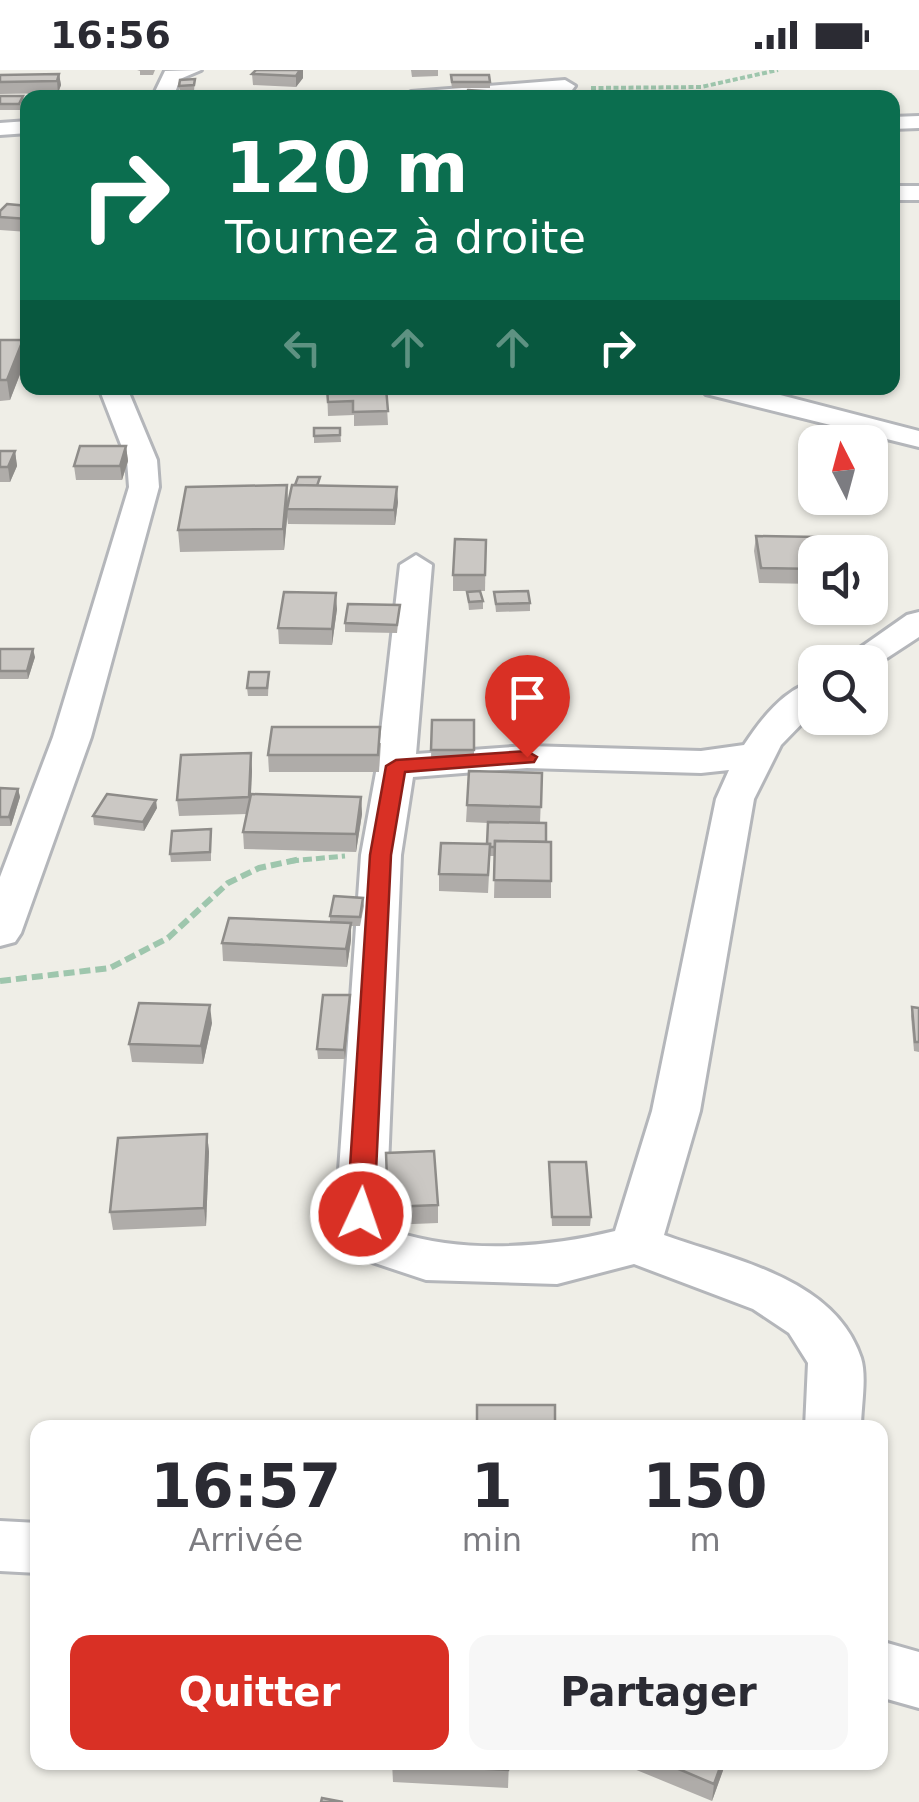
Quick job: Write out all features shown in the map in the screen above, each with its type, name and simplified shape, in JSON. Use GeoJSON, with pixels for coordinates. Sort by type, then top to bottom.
{"type":"FeatureCollection","features":[{"type":"Feature","properties":{"kind":"street"},"geometry":{"type":"LineString","coordinates":[[166,90],[172,76],[191,70]]}},
{"type":"Feature","properties":{"kind":"street"},"geometry":{"type":"LineString","coordinates":[[506,90],[566,85]]}},
{"type":"Feature","properties":{"kind":"street"},"geometry":{"type":"LineString","coordinates":[[0,933],[72,737],[144,486],[142,460],[116,395]]}},
{"type":"Feature","properties":{"kind":"street"},"geometry":{"type":"LineString","coordinates":[[760,395],[858,430],[917,439]]}},
{"type":"Feature","properties":{"kind":"street"},"geometry":{"type":"LineString","coordinates":[[416,565],[396,766],[380,855],[361,1214],[378,1245],[426,1260],[557,1265],[636,1245],[771,1295],[808,1319],[835,1360],[833,1420]]}},
{"type":"Feature","properties":{"kind":"street"},"geometry":{"type":"LineString","coordinates":[[884,645],[919,622]]}},
{"type":"Feature","properties":{"kind":"street"},"geometry":{"type":"LineString","coordinates":[[636,1245],[676,1111],[734,799],[752,756],[798,704]]}},
{"type":"Feature","properties":{"kind":"street"},"geometry":{"type":"LineString","coordinates":[[396,766],[527,757],[701,762],[752,756]]}},
{"type":"Feature","properties":{"kind":"street"},"geometry":{"type":"LineString","coordinates":[[0,1546],[30,1548]]}},
{"type":"Feature","properties":{"kind":"street"},"geometry":{"type":"LineString","coordinates":[[888,1670],[919,1680]]}},
{"type":"Feature","properties":{"kind":"path"},"geometry":{"type":"LineString","coordinates":[[566,85],[701,87],[778,70]]}},
{"type":"Feature","properties":{"kind":"path"},"geometry":{"type":"LineString","coordinates":[[0,981],[110,968],[168,938],[228,883],[259,868],[304,858],[380,855]]}},
{"type":"Feature","properties":{"kind":"building"},"geometry":{"type":"Polygon","coordinates":[[[256,70],[300,70],[296,76],[252,74],[256,70]]]}},
{"type":"Feature","properties":{"kind":"building"},"geometry":{"type":"Polygon","coordinates":[[[59,74],[57,81],[0,82],[0,75],[59,74]]]}},
{"type":"Feature","properties":{"kind":"building"},"geometry":{"type":"Polygon","coordinates":[[[451,75],[489,75],[490,82],[452,82],[451,75]]]}},
{"type":"Feature","properties":{"kind":"building"},"geometry":{"type":"Polygon","coordinates":[[[195,79],[194,85],[179,86],[180,80],[195,79]]]}},
{"type":"Feature","properties":{"kind":"building"},"geometry":{"type":"Polygon","coordinates":[[[0,96],[20,96],[19,104],[0,104],[0,96]]]}},
{"type":"Feature","properties":{"kind":"building"},"geometry":{"type":"Polygon","coordinates":[[[7,204],[20,205],[20,218],[0,217],[7,204]]]}},
{"type":"Feature","properties":{"kind":"building"},"geometry":{"type":"Polygon","coordinates":[[[0,340],[20,340],[7,380],[0,380],[0,340]]]}},
{"type":"Feature","properties":{"kind":"building"},"geometry":{"type":"Polygon","coordinates":[[[328,395],[387,395],[388,411],[353,412],[353,401],[328,402],[328,395]]]}},
{"type":"Feature","properties":{"kind":"building"},"geometry":{"type":"Polygon","coordinates":[[[314,428],[340,428],[340,435],[314,436],[314,428]]]}},
{"type":"Feature","properties":{"kind":"building"},"geometry":{"type":"Polygon","coordinates":[[[80,446],[126,446],[120,466],[74,466],[80,446]]]}},
{"type":"Feature","properties":{"kind":"building"},"geometry":{"type":"Polygon","coordinates":[[[0,451],[15,451],[8,467],[0,467],[0,451]]]}},
{"type":"Feature","properties":{"kind":"building"},"geometry":{"type":"Polygon","coordinates":[[[298,477],[320,477],[317,486],[295,485],[298,477]]]}},
{"type":"Feature","properties":{"kind":"building"},"geometry":{"type":"Polygon","coordinates":[[[287,485],[283,529],[178,530],[186,487],[287,485]]]}},
{"type":"Feature","properties":{"kind":"building"},"geometry":{"type":"Polygon","coordinates":[[[292,485],[397,487],[394,510],[287,509],[292,485]]]}},
{"type":"Feature","properties":{"kind":"building"},"geometry":{"type":"Polygon","coordinates":[[[756,536],[798,537],[798,569],[761,568],[756,536]]]}},
{"type":"Feature","properties":{"kind":"building"},"geometry":{"type":"Polygon","coordinates":[[[455,539],[486,540],[485,575],[453,575],[455,539]]]}},
{"type":"Feature","properties":{"kind":"building"},"geometry":{"type":"Polygon","coordinates":[[[480,591],[483,601],[469,602],[467,592],[480,591]]]}},
{"type":"Feature","properties":{"kind":"building"},"geometry":{"type":"Polygon","coordinates":[[[528,591],[530,603],[496,604],[494,592],[528,591]]]}},
{"type":"Feature","properties":{"kind":"building"},"geometry":{"type":"Polygon","coordinates":[[[284,592],[336,593],[332,629],[278,628],[284,592]]]}},
{"type":"Feature","properties":{"kind":"building"},"geometry":{"type":"Polygon","coordinates":[[[348,604],[400,605],[397,625],[345,623],[348,604]]]}},
{"type":"Feature","properties":{"kind":"building"},"geometry":{"type":"Polygon","coordinates":[[[0,649],[33,649],[27,671],[0,671],[0,649]]]}},
{"type":"Feature","properties":{"kind":"building"},"geometry":{"type":"Polygon","coordinates":[[[249,672],[269,672],[267,688],[247,688],[249,672]]]}},
{"type":"Feature","properties":{"kind":"building"},"geometry":{"type":"Polygon","coordinates":[[[432,720],[474,720],[474,750],[431,750],[432,720]]]}},
{"type":"Feature","properties":{"kind":"building"},"geometry":{"type":"Polygon","coordinates":[[[272,727],[380,727],[378,755],[268,755],[272,727]]]}},
{"type":"Feature","properties":{"kind":"building"},"geometry":{"type":"Polygon","coordinates":[[[251,753],[249,797],[177,800],[181,755],[251,753]]]}},
{"type":"Feature","properties":{"kind":"building"},"geometry":{"type":"Polygon","coordinates":[[[469,771],[542,773],[541,807],[467,805],[469,771]]]}},
{"type":"Feature","properties":{"kind":"building"},"geometry":{"type":"Polygon","coordinates":[[[0,788],[18,789],[9,817],[0,817],[0,788]]]}},
{"type":"Feature","properties":{"kind":"building"},"geometry":{"type":"Polygon","coordinates":[[[107,794],[156,800],[143,822],[93,816],[107,794]]]}},
{"type":"Feature","properties":{"kind":"building"},"geometry":{"type":"Polygon","coordinates":[[[251,794],[361,797],[356,834],[243,832],[251,794]]]}},
{"type":"Feature","properties":{"kind":"building"},"geometry":{"type":"Polygon","coordinates":[[[488,822],[546,823],[546,842],[495,841],[495,847],[490,847],[488,822]]]}},
{"type":"Feature","properties":{"kind":"building"},"geometry":{"type":"Polygon","coordinates":[[[211,829],[210,852],[170,854],[172,831],[211,829]]]}},
{"type":"Feature","properties":{"kind":"building"},"geometry":{"type":"Polygon","coordinates":[[[495,841],[551,842],[551,881],[494,880],[495,841]]]}},
{"type":"Feature","properties":{"kind":"building"},"geometry":{"type":"Polygon","coordinates":[[[441,843],[490,844],[488,875],[439,874],[441,843]]]}},
{"type":"Feature","properties":{"kind":"building"},"geometry":{"type":"Polygon","coordinates":[[[334,896],[363,898],[360,917],[330,916],[334,896]]]}},
{"type":"Feature","properties":{"kind":"building"},"geometry":{"type":"Polygon","coordinates":[[[229,918],[351,923],[346,949],[222,943],[229,918]]]}},
{"type":"Feature","properties":{"kind":"building"},"geometry":{"type":"Polygon","coordinates":[[[323,995],[350,995],[344,1050],[317,1049],[323,995]]]}},
{"type":"Feature","properties":{"kind":"building"},"geometry":{"type":"Polygon","coordinates":[[[139,1003],[210,1005],[201,1046],[129,1044],[139,1003]]]}},
{"type":"Feature","properties":{"kind":"building"},"geometry":{"type":"Polygon","coordinates":[[[912,1007],[919,1008],[919,1042],[915,1042],[912,1007]]]}},
{"type":"Feature","properties":{"kind":"building"},"geometry":{"type":"Polygon","coordinates":[[[207,1134],[204,1208],[110,1212],[118,1138],[207,1134]]]}},
{"type":"Feature","properties":{"kind":"building"},"geometry":{"type":"Polygon","coordinates":[[[434,1151],[438,1205],[388,1207],[386,1153],[434,1151]]]}},
{"type":"Feature","properties":{"kind":"building"},"geometry":{"type":"Polygon","coordinates":[[[549,1162],[586,1162],[591,1217],[552,1217],[549,1162]]]}},
{"type":"Feature","properties":{"kind":"building"},"geometry":{"type":"Polygon","coordinates":[[[477,1405],[555,1405],[555,1420],[477,1420],[477,1405]]]}},
{"type":"Feature","properties":{"kind":"building"},"geometry":{"type":"Polygon","coordinates":[[[681,1770],[719,1770],[714,1784],[681,1770]]]}},
{"type":"Feature","properties":{"kind":"route"},"geometry":{"type":"LineString","coordinates":[[361,1214],[380,855],[396,766],[527,757]]}}]}
